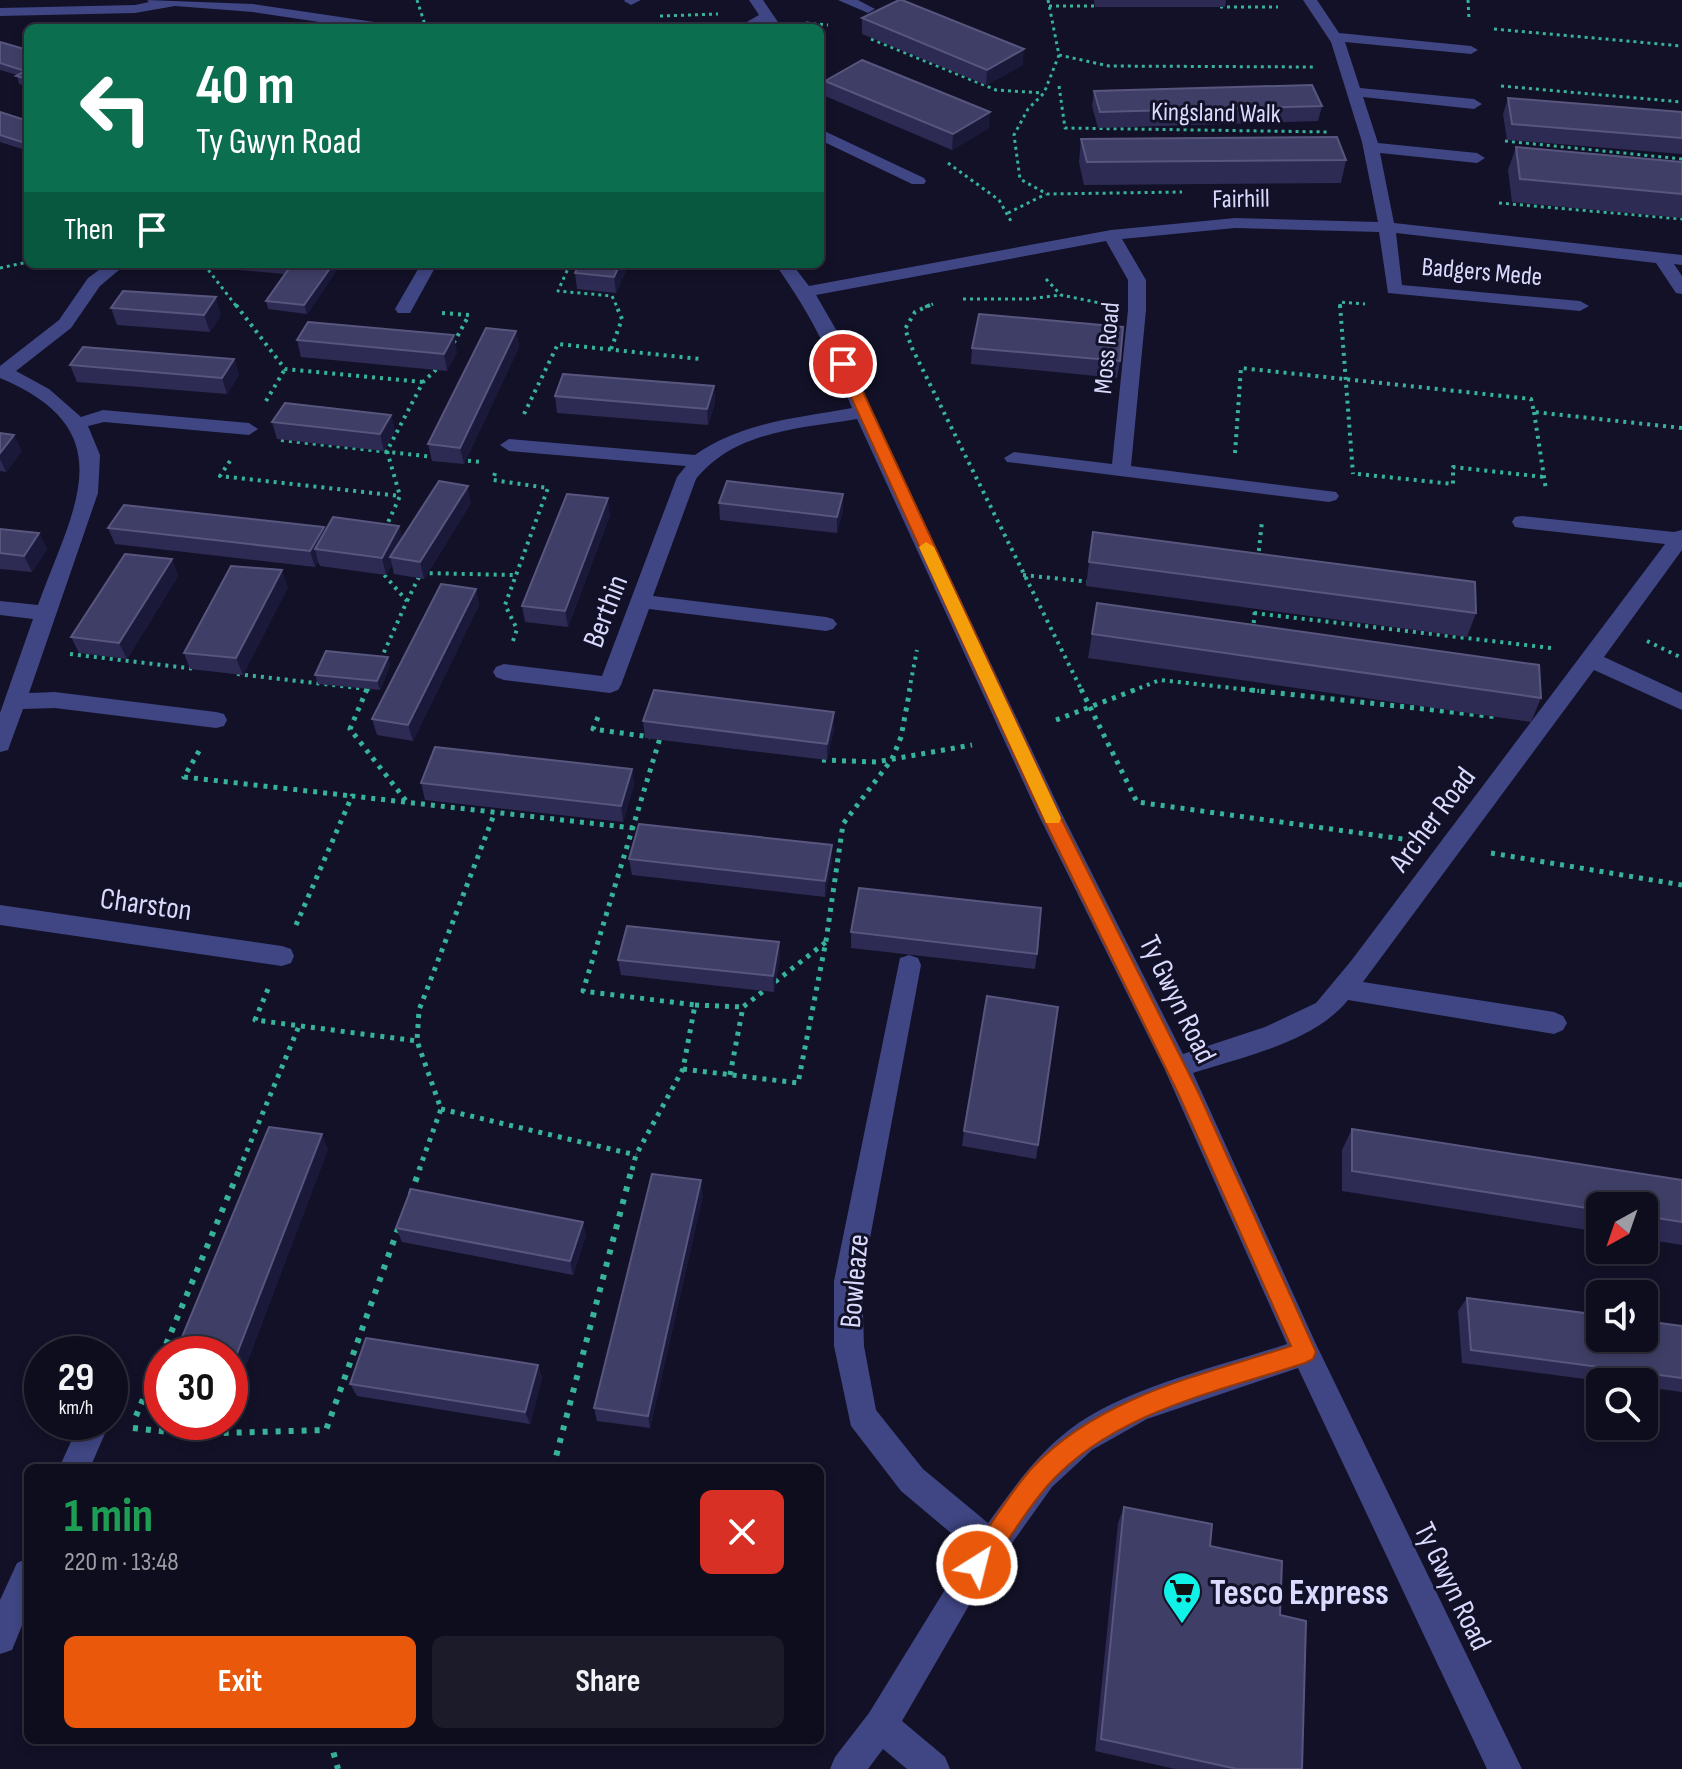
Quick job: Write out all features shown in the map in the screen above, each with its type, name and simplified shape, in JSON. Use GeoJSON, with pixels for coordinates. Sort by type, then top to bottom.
{"type":"FeatureCollection","features":[{"type":"Feature","properties":{"kind":"street"},"geometry":{"type":"LineString","coordinates":[[0,1],[23,0]]}},
{"type":"Feature","properties":{"kind":"street"},"geometry":{"type":"LineString","coordinates":[[154,0],[253,8],[361,24]]}},
{"type":"Feature","properties":{"kind":"street"},"geometry":{"type":"LineString","coordinates":[[845,0],[868,9]]}},
{"type":"Feature","properties":{"kind":"street"},"geometry":{"type":"LineString","coordinates":[[0,12],[135,9],[170,3]]}},
{"type":"Feature","properties":{"kind":"street","name":"Badgers Mede"},"geometry":{"type":"LineString","coordinates":[[1313,4],[1335,37],[1369,140],[1387,227],[1394,289],[1580,306]]}},
{"type":"Feature","properties":{"kind":"street"},"geometry":{"type":"LineString","coordinates":[[749,24],[767,13]]}},
{"type":"Feature","properties":{"kind":"street"},"geometry":{"type":"LineString","coordinates":[[1335,37],[1471,50]]}},
{"type":"Feature","properties":{"kind":"street"},"geometry":{"type":"LineString","coordinates":[[1354,92],[1474,104]]}},
{"type":"Feature","properties":{"kind":"street"},"geometry":{"type":"LineString","coordinates":[[824,136],[918,181]]}},
{"type":"Feature","properties":{"kind":"street"},"geometry":{"type":"LineString","coordinates":[[1369,140],[1477,158]]}},
{"type":"Feature","properties":{"kind":"street","name":"Fairhill"},"geometry":{"type":"LineString","coordinates":[[805,292],[1111,235],[1235,223],[1387,227],[1682,260]]}},
{"type":"Feature","properties":{"kind":"street","name":"Moss Road"},"geometry":{"type":"LineString","coordinates":[[1111,235],[1137,280],[1137,310],[1121,471]]}},
{"type":"Feature","properties":{"kind":"street"},"geometry":{"type":"LineString","coordinates":[[1662,259],[1682,289]]}},
{"type":"Feature","properties":{"kind":"street"},"geometry":{"type":"LineString","coordinates":[[0,744],[88,493],[90,452],[76,424],[38,388],[2,371],[65,324],[94,282],[113,268]]}},
{"type":"Feature","properties":{"kind":"street"},"geometry":{"type":"LineString","coordinates":[[404,309],[427,268]]}},
{"type":"Feature","properties":{"kind":"street","name":"Ty Gwyn Road"},"geometry":{"type":"LineString","coordinates":[[786,268],[805,292],[833,340],[863,412],[1050,814],[1177,1067],[1305,1352],[1505,1769]]}},
{"type":"Feature","properties":{"kind":"street"},"geometry":{"type":"LineString","coordinates":[[509,445],[697,461],[714,447],[738,436],[863,412]]}},
{"type":"Feature","properties":{"kind":"street"},"geometry":{"type":"LineString","coordinates":[[76,424],[103,416],[247,432]]}},
{"type":"Feature","properties":{"kind":"street"},"geometry":{"type":"LineString","coordinates":[[1014,458],[1329,496]]}},
{"type":"Feature","properties":{"kind":"street","name":"Berthin"},"geometry":{"type":"LineString","coordinates":[[504,672],[610,685],[687,477],[697,461]]}},
{"type":"Feature","properties":{"kind":"street"},"geometry":{"type":"LineString","coordinates":[[1522,522],[1681,538]]}},
{"type":"Feature","properties":{"kind":"street","name":"Archer Road"},"geometry":{"type":"LineString","coordinates":[[1177,1067],[1273,1035],[1325,1010],[1681,538]]}},
{"type":"Feature","properties":{"kind":"street"},"geometry":{"type":"LineString","coordinates":[[641,601],[826,624]]}},
{"type":"Feature","properties":{"kind":"street"},"geometry":{"type":"LineString","coordinates":[[0,608],[47,613]]}},
{"type":"Feature","properties":{"kind":"street"},"geometry":{"type":"LineString","coordinates":[[1590,659],[1682,702]]}},
{"type":"Feature","properties":{"kind":"street"},"geometry":{"type":"LineString","coordinates":[[17,701],[55,700],[216,720]]}},
{"type":"Feature","properties":{"kind":"street","name":"Charston"},"geometry":{"type":"LineString","coordinates":[[0,915],[282,956]]}},
{"type":"Feature","properties":{"kind":"street","name":"Bowleaze"},"geometry":{"type":"LineString","coordinates":[[909,965],[848,1281],[849,1346],[862,1416],[912,1480],[991,1546]]}},
{"type":"Feature","properties":{"kind":"street"},"geometry":{"type":"LineString","coordinates":[[1343,989],[1554,1023]]}},
{"type":"Feature","properties":{"kind":"street"},"geometry":{"type":"LineString","coordinates":[[847,1769],[881,1725],[964,1584],[1041,1476],[1081,1439],[1140,1407],[1305,1352]]}},
{"type":"Feature","properties":{"kind":"street"},"geometry":{"type":"LineString","coordinates":[[76,1464],[87,1440]]}},
{"type":"Feature","properties":{"kind":"street"},"geometry":{"type":"LineString","coordinates":[[0,1638],[24,1583]]}},
{"type":"Feature","properties":{"kind":"street"},"geometry":{"type":"LineString","coordinates":[[881,1725],[933,1769]]}},
{"type":"Feature","properties":{"kind":"path"},"geometry":{"type":"LineString","coordinates":[[417,0],[425,24]]}},
{"type":"Feature","properties":{"kind":"path"},"geometry":{"type":"LineString","coordinates":[[1047,194],[1020,179],[1014,135],[1028,109],[1044,93],[1059,55],[1048,0]]}},
{"type":"Feature","properties":{"kind":"path"},"geometry":{"type":"LineString","coordinates":[[1206,7],[1313,4]]}},
{"type":"Feature","properties":{"kind":"path"},"geometry":{"type":"LineString","coordinates":[[1049,6],[1112,6]]}},
{"type":"Feature","properties":{"kind":"path"},"geometry":{"type":"LineString","coordinates":[[653,16],[767,13],[838,26]]}},
{"type":"Feature","properties":{"kind":"path"},"geometry":{"type":"LineString","coordinates":[[1485,29],[1682,46]]}},
{"type":"Feature","properties":{"kind":"path"},"geometry":{"type":"LineString","coordinates":[[865,37],[996,90],[1044,93]]}},
{"type":"Feature","properties":{"kind":"path","name":"Kingsland Walk"},"geometry":{"type":"LineString","coordinates":[[1059,55],[1109,66],[1346,67]]}},
{"type":"Feature","properties":{"kind":"path"},"geometry":{"type":"LineString","coordinates":[[1487,84],[1682,102]]}},
{"type":"Feature","properties":{"kind":"path","name":"Kingsland Walk"},"geometry":{"type":"LineString","coordinates":[[1059,86],[1065,128],[1369,140]]}},
{"type":"Feature","properties":{"kind":"path"},"geometry":{"type":"LineString","coordinates":[[1492,140],[1682,159]]}},
{"type":"Feature","properties":{"kind":"path"},"geometry":{"type":"LineString","coordinates":[[1008,213],[1047,194],[1189,192]]}},
{"type":"Feature","properties":{"kind":"path"},"geometry":{"type":"LineString","coordinates":[[1495,203],[1682,219]]}},
{"type":"Feature","properties":{"kind":"path"},"geometry":{"type":"LineString","coordinates":[[0,268],[24,263]]}},
{"type":"Feature","properties":{"kind":"path"},"geometry":{"type":"LineString","coordinates":[[207,268],[285,369],[423,382]]}},
{"type":"Feature","properties":{"kind":"path"},"geometry":{"type":"LineString","coordinates":[[568,268],[558,291],[612,296],[622,319],[611,349]]}},
{"type":"Feature","properties":{"kind":"path"},"geometry":{"type":"LineString","coordinates":[[1040,272],[1061,295],[1137,310]]}},
{"type":"Feature","properties":{"kind":"path"},"geometry":{"type":"LineString","coordinates":[[1329,496],[1328,486],[1354,486],[1340,302],[1396,307],[1394,289]]}},
{"type":"Feature","properties":{"kind":"path"},"geometry":{"type":"LineString","coordinates":[[383,533],[400,496],[387,451],[423,382],[439,369],[469,315],[404,309]]}},
{"type":"Feature","properties":{"kind":"path"},"geometry":{"type":"LineString","coordinates":[[1233,485],[1241,368],[1531,399],[1552,525]]}},
{"type":"Feature","properties":{"kind":"path"},"geometry":{"type":"LineString","coordinates":[[285,369],[220,476],[400,496]]}},
{"type":"Feature","properties":{"kind":"path"},"geometry":{"type":"LineString","coordinates":[[1534,412],[1682,428]]}},
{"type":"Feature","properties":{"kind":"path"},"geometry":{"type":"LineString","coordinates":[[247,432],[443,458]]}},
{"type":"Feature","properties":{"kind":"path"},"geometry":{"type":"LineString","coordinates":[[457,459],[485,463]]}},
{"type":"Feature","properties":{"kind":"path"},"geometry":{"type":"LineString","coordinates":[[1353,473],[1453,484],[1453,467],[1544,477]]}},
{"type":"Feature","properties":{"kind":"path"},"geometry":{"type":"LineString","coordinates":[[1257,572],[1265,489]]}},
{"type":"Feature","properties":{"kind":"path"},"geometry":{"type":"LineString","coordinates":[[371,558],[407,601]]}},
{"type":"Feature","properties":{"kind":"path"},"geometry":{"type":"LineString","coordinates":[[379,664],[421,573],[514,575]]}},
{"type":"Feature","properties":{"kind":"path"},"geometry":{"type":"LineString","coordinates":[[1023,575],[1100,583]]}},
{"type":"Feature","properties":{"kind":"path"},"geometry":{"type":"LineString","coordinates":[[1253,643],[1255,600]]}},
{"type":"Feature","properties":{"kind":"path"},"geometry":{"type":"LineString","coordinates":[[1254,613],[1549,648],[1590,659]]}},
{"type":"Feature","properties":{"kind":"path"},"geometry":{"type":"LineString","coordinates":[[34,650],[198,669]]}},
{"type":"Feature","properties":{"kind":"path"},"geometry":{"type":"LineString","coordinates":[[683,1069],[798,1083],[826,941],[843,824],[892,759],[901,737],[917,650]]}},
{"type":"Feature","properties":{"kind":"path"},"geometry":{"type":"LineString","coordinates":[[228,673],[367,689]]}},
{"type":"Feature","properties":{"kind":"path"},"geometry":{"type":"LineString","coordinates":[[243,675],[184,777],[633,828]]}},
{"type":"Feature","properties":{"kind":"path"},"geometry":{"type":"LineString","coordinates":[[373,677],[350,729],[407,802]]}},
{"type":"Feature","properties":{"kind":"path"},"geometry":{"type":"LineString","coordinates":[[1056,720],[1160,680],[1543,723]]}},
{"type":"Feature","properties":{"kind":"path"},"geometry":{"type":"LineString","coordinates":[[610,685],[593,729],[674,740]]}},
{"type":"Feature","properties":{"kind":"path"},"geometry":{"type":"LineString","coordinates":[[1088,706],[1137,802],[1451,846],[1682,885]]}},
{"type":"Feature","properties":{"kind":"path"},"geometry":{"type":"LineString","coordinates":[[660,738],[583,991],[695,1005],[743,1007]]}},
{"type":"Feature","properties":{"kind":"path"},"geometry":{"type":"LineString","coordinates":[[819,759],[876,762],[972,745]]}},
{"type":"Feature","properties":{"kind":"path"},"geometry":{"type":"LineString","coordinates":[[352,796],[255,1020],[417,1041]]}},
{"type":"Feature","properties":{"kind":"path"},"geometry":{"type":"LineString","coordinates":[[410,1197],[441,1109],[417,1041],[419,1010],[495,812]]}},
{"type":"Feature","properties":{"kind":"path"},"geometry":{"type":"LineString","coordinates":[[730,1075],[743,1007],[826,941]]}},
{"type":"Feature","properties":{"kind":"path"},"geometry":{"type":"LineString","coordinates":[[554,1464],[636,1155],[683,1069],[695,1005]]}},
{"type":"Feature","properties":{"kind":"path"},"geometry":{"type":"LineString","coordinates":[[299,1026],[130,1428],[187,1434],[326,1430],[404,1211]]}},
{"type":"Feature","properties":{"kind":"path"},"geometry":{"type":"LineString","coordinates":[[441,1109],[636,1155]]}},
{"type":"Feature","properties":{"kind":"path"},"geometry":{"type":"LineString","coordinates":[[331,1744],[338,1769]]}},
{"type":"Feature","properties":{"kind":"building"},"geometry":{"type":"Polygon","coordinates":[[[899,0],[1024,49],[987,70],[862,18],[899,0]]]}},
{"type":"Feature","properties":{"kind":"building"},"geometry":{"type":"Polygon","coordinates":[[[0,42],[24,49],[24,71],[0,63],[0,42]]]}},
{"type":"Feature","properties":{"kind":"building"},"geometry":{"type":"Polygon","coordinates":[[[862,60],[990,112],[953,134],[825,81],[862,60]]]}},
{"type":"Feature","properties":{"kind":"building"},"geometry":{"type":"Polygon","coordinates":[[[1312,85],[1322,106],[1100,112],[1094,91],[1312,85]]]}},
{"type":"Feature","properties":{"kind":"building"},"geometry":{"type":"Polygon","coordinates":[[[1508,98],[1682,112],[1682,138],[1512,124],[1508,98]]]}},
{"type":"Feature","properties":{"kind":"building"},"geometry":{"type":"Polygon","coordinates":[[[0,112],[24,120],[24,143],[0,135],[0,112]]]}},
{"type":"Feature","properties":{"kind":"building"},"geometry":{"type":"Polygon","coordinates":[[[1337,137],[1346,160],[1087,162],[1081,139],[1337,137]]]}},
{"type":"Feature","properties":{"kind":"building"},"geometry":{"type":"Polygon","coordinates":[[[1516,147],[1682,162],[1682,194],[1520,179],[1516,147]]]}},
{"type":"Feature","properties":{"kind":"building"},"geometry":{"type":"Polygon","coordinates":[[[289,268],[330,268],[304,305],[266,301],[289,268]]]}},
{"type":"Feature","properties":{"kind":"building"},"geometry":{"type":"Polygon","coordinates":[[[577,268],[618,268],[614,277],[575,273],[577,268]]]}},
{"type":"Feature","properties":{"kind":"building"},"geometry":{"type":"Polygon","coordinates":[[[123,291],[216,297],[204,315],[111,308],[123,291]]]}},
{"type":"Feature","properties":{"kind":"building"},"geometry":{"type":"Polygon","coordinates":[[[979,314],[1123,327],[1120,361],[972,348],[979,314]]]}},
{"type":"Feature","properties":{"kind":"building"},"geometry":{"type":"Polygon","coordinates":[[[308,322],[454,335],[444,354],[297,340],[308,322]]]}},
{"type":"Feature","properties":{"kind":"building"},"geometry":{"type":"Polygon","coordinates":[[[486,328],[516,331],[460,448],[428,444],[486,328]]]}},
{"type":"Feature","properties":{"kind":"building"},"geometry":{"type":"Polygon","coordinates":[[[83,347],[234,359],[222,378],[70,365],[83,347]]]}},
{"type":"Feature","properties":{"kind":"building"},"geometry":{"type":"Polygon","coordinates":[[[563,374],[714,386],[707,409],[555,396],[563,374]]]}},
{"type":"Feature","properties":{"kind":"building"},"geometry":{"type":"Polygon","coordinates":[[[285,403],[391,415],[380,434],[272,422],[285,403]]]}},
{"type":"Feature","properties":{"kind":"building"},"geometry":{"type":"Polygon","coordinates":[[[0,433],[14,435],[0,453],[0,433]]]}},
{"type":"Feature","properties":{"kind":"building"},"geometry":{"type":"Polygon","coordinates":[[[439,481],[468,486],[420,562],[390,557],[439,481]]]}},
{"type":"Feature","properties":{"kind":"building"},"geometry":{"type":"Polygon","coordinates":[[[727,481],[843,494],[837,517],[719,503],[727,481]]]}},
{"type":"Feature","properties":{"kind":"building"},"geometry":{"type":"Polygon","coordinates":[[[567,494],[608,498],[565,611],[522,606],[567,494]]]}},
{"type":"Feature","properties":{"kind":"building"},"geometry":{"type":"Polygon","coordinates":[[[124,505],[324,527],[310,551],[108,528],[124,505]]]}},
{"type":"Feature","properties":{"kind":"building"},"geometry":{"type":"Polygon","coordinates":[[[333,517],[399,526],[382,558],[315,549],[333,517]]]}},
{"type":"Feature","properties":{"kind":"building"},"geometry":{"type":"Polygon","coordinates":[[[0,529],[39,533],[24,556],[0,553],[0,529]]]}},
{"type":"Feature","properties":{"kind":"building"},"geometry":{"type":"Polygon","coordinates":[[[1093,532],[1475,582],[1476,613],[1089,562],[1093,532]]]}},
{"type":"Feature","properties":{"kind":"building"},"geometry":{"type":"Polygon","coordinates":[[[125,554],[172,559],[119,643],[71,637],[125,554]]]}},
{"type":"Feature","properties":{"kind":"building"},"geometry":{"type":"Polygon","coordinates":[[[231,566],[282,570],[236,658],[184,653],[231,566]]]}},
{"type":"Feature","properties":{"kind":"building"},"geometry":{"type":"Polygon","coordinates":[[[441,584],[476,589],[408,725],[372,719],[441,584]]]}},
{"type":"Feature","properties":{"kind":"building"},"geometry":{"type":"Polygon","coordinates":[[[1097,603],[1539,665],[1541,698],[1092,634],[1097,603]]]}},
{"type":"Feature","properties":{"kind":"building"},"geometry":{"type":"Polygon","coordinates":[[[326,651],[388,657],[377,681],[315,675],[326,651]]]}},
{"type":"Feature","properties":{"kind":"building"},"geometry":{"type":"Polygon","coordinates":[[[654,690],[834,712],[827,744],[643,721],[654,690]]]}},
{"type":"Feature","properties":{"kind":"building"},"geometry":{"type":"Polygon","coordinates":[[[435,747],[632,769],[621,806],[421,783],[435,747]]]}},
{"type":"Feature","properties":{"kind":"building"},"geometry":{"type":"Polygon","coordinates":[[[639,824],[832,845],[825,881],[629,859],[639,824]]]}},
{"type":"Feature","properties":{"kind":"building"},"geometry":{"type":"Polygon","coordinates":[[[859,888],[1041,908],[1037,954],[851,932],[859,888]]]}},
{"type":"Feature","properties":{"kind":"building"},"geometry":{"type":"Polygon","coordinates":[[[627,926],[779,942],[773,976],[618,960],[627,926]]]}},
{"type":"Feature","properties":{"kind":"building"},"geometry":{"type":"Polygon","coordinates":[[[987,996],[1058,1007],[1038,1145],[964,1131],[987,996]]]}},
{"type":"Feature","properties":{"kind":"building"},"geometry":{"type":"Polygon","coordinates":[[[269,1127],[322,1134],[244,1336],[182,1336],[269,1127]]]}},
{"type":"Feature","properties":{"kind":"building"},"geometry":{"type":"Polygon","coordinates":[[[1352,1129],[1682,1180],[1682,1222],[1658,1218],[1658,1192],[1586,1192],[1586,1208],[1352,1171],[1352,1129]]]}},
{"type":"Feature","properties":{"kind":"building"},"geometry":{"type":"Polygon","coordinates":[[[652,1174],[701,1180],[648,1416],[594,1408],[652,1174]]]}},
{"type":"Feature","properties":{"kind":"building"},"geometry":{"type":"Polygon","coordinates":[[[411,1189],[583,1222],[570,1261],[396,1228],[411,1189]]]}},
{"type":"Feature","properties":{"kind":"building"},"geometry":{"type":"Polygon","coordinates":[[[1467,1298],[1586,1313],[1586,1352],[1658,1352],[1658,1323],[1682,1326],[1682,1378],[1658,1375],[1658,1368],[1607,1368],[1471,1350],[1467,1298]]]}},
{"type":"Feature","properties":{"kind":"building"},"geometry":{"type":"Polygon","coordinates":[[[366,1338],[538,1365],[525,1412],[350,1384],[366,1338]]]}},
{"type":"Feature","properties":{"kind":"building"},"geometry":{"type":"Polygon","coordinates":[[[1124,1507],[1212,1524],[1210,1546],[1282,1561],[1280,1615],[1306,1621],[1302,1769],[1237,1769],[1101,1739],[1124,1507]]]}},
{"type":"Feature","properties":{"kind":"slow traffic"},"geometry":{"type":"LineString","coordinates":[[926,547],[1053,818]]}},
{"type":"Feature","properties":{"kind":"place","name":"Tesco Express"},"geometry":{"type":"Point","coordinates":[1182,1625]}},
{"type":"Feature","properties":{"kind":"route"},"geometry":{"type":"LineString","coordinates":[[843,364],[1050,814],[1177,1067],[1305,1352],[1140,1407],[1081,1439],[1041,1476],[977,1565]]}}]}
